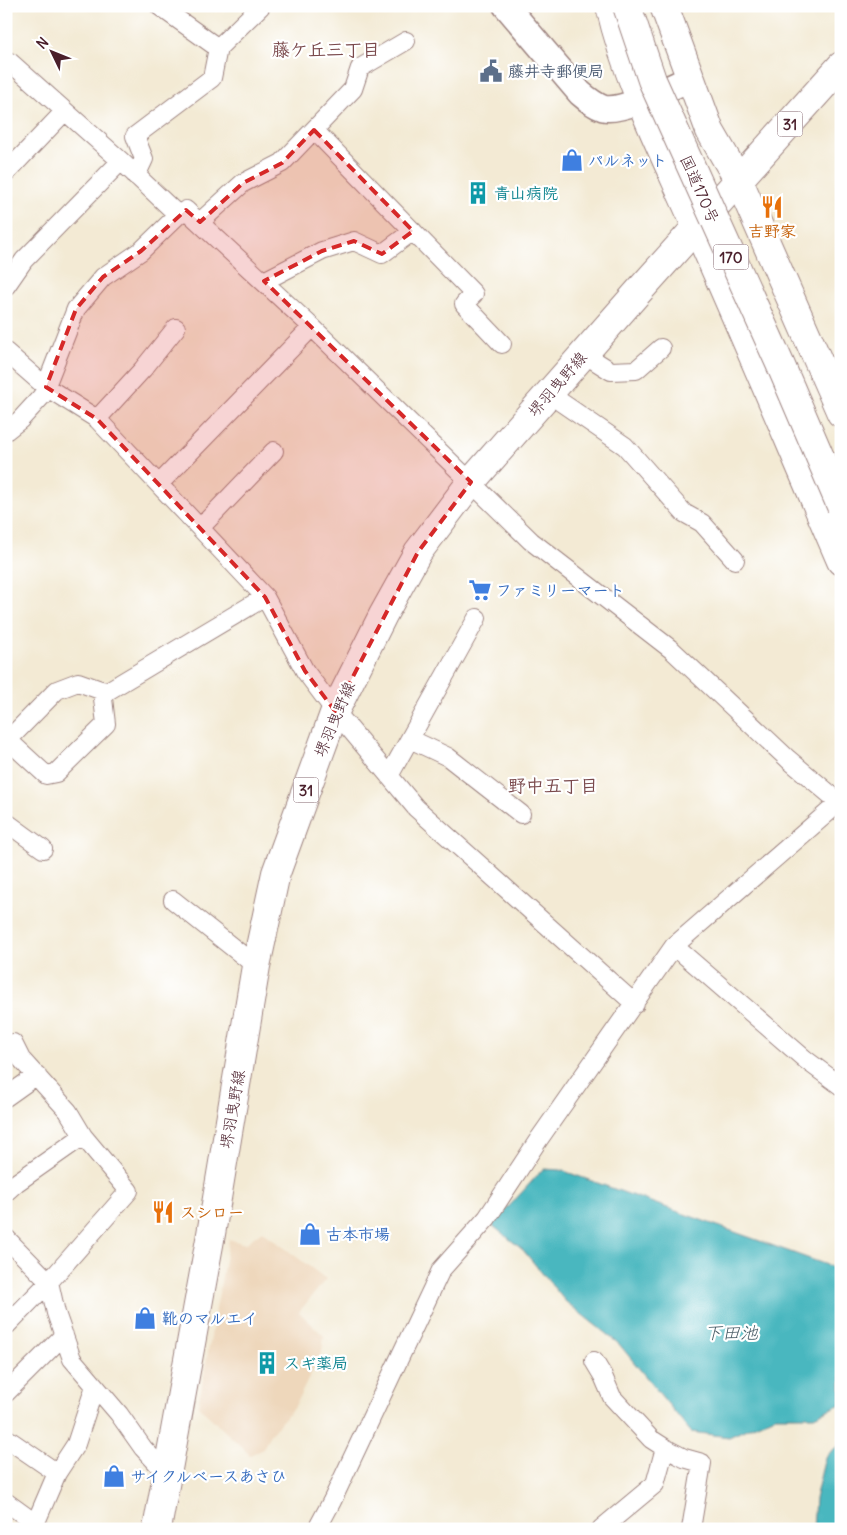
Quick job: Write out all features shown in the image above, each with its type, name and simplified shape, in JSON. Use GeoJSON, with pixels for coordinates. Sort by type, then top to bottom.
{"type":"FeatureCollection","features":[{"type":"Feature","properties":{"kind":"main road"},"geometry":{"type":"LineString","coordinates":[[506,6],[580,93],[592,103],[603,108],[613,109],[640,101],[691,78]]}},
{"type":"Feature","properties":{"kind":"main road"},"geometry":{"type":"LineString","coordinates":[[610,6],[617,38],[640,101],[697,227],[841,561]]}},
{"type":"Feature","properties":{"kind":"main road","name":"国道170号"},"geometry":{"type":"LineString","coordinates":[[627,6],[652,80],[781,366],[841,506]]}},
{"type":"Feature","properties":{"kind":"main road","name":"国道170号"},"geometry":{"type":"LineString","coordinates":[[648,6],[667,74],[714,182],[797,358],[841,459]]}},
{"type":"Feature","properties":{"kind":"main road"},"geometry":{"type":"LineString","coordinates":[[664,6],[710,131],[739,181],[839,406]]}},
{"type":"Feature","properties":{"kind":"main road","name":"堺羽曳野線"},"geometry":{"type":"LineString","coordinates":[[157,1529],[211,1234],[256,966],[276,873],[335,710],[383,615],[418,552],[471,482],[841,66]]}},
{"type":"Feature","properties":{"kind":"street"},"geometry":{"type":"LineString","coordinates":[[159,6],[218,48]]}},
{"type":"Feature","properties":{"kind":"street"},"geometry":{"type":"LineString","coordinates":[[136,176],[144,159],[135,136],[212,78],[218,48],[261,6]]}},
{"type":"Feature","properties":{"kind":"street"},"geometry":{"type":"LineString","coordinates":[[200,222],[243,184],[282,163],[353,89],[360,68],[406,41]]}},
{"type":"Feature","properties":{"kind":"street"},"geometry":{"type":"LineString","coordinates":[[6,62],[10,62],[178,215]]}},
{"type":"Feature","properties":{"kind":"street"},"geometry":{"type":"LineString","coordinates":[[6,174],[65,111]]}},
{"type":"Feature","properties":{"kind":"street"},"geometry":{"type":"LineString","coordinates":[[314,130],[474,294],[464,304],[502,344]]}},
{"type":"Feature","properties":{"kind":"street"},"geometry":{"type":"LineString","coordinates":[[6,286],[24,260],[121,162]]}},
{"type":"Feature","properties":{"kind":"street"},"geometry":{"type":"LineString","coordinates":[[6,431],[20,420],[42,396],[76,309],[104,277],[141,251],[178,215],[186,210],[264,281],[531,540],[672,650],[788,759],[840,801],[674,946],[539,1139],[487,1218],[441,1270],[317,1529]]}},
{"type":"Feature","properties":{"kind":"street"},"geometry":{"type":"LineString","coordinates":[[264,281],[322,251],[354,240],[382,254],[413,231]]}},
{"type":"Feature","properties":{"kind":"street"},"geometry":{"type":"LineString","coordinates":[[159,484],[312,327]]}},
{"type":"Feature","properties":{"kind":"street"},"geometry":{"type":"LineString","coordinates":[[97,419],[143,369],[176,328]]}},
{"type":"Feature","properties":{"kind":"street"},"geometry":{"type":"LineString","coordinates":[[584,354],[612,371],[636,370],[661,348]]}},
{"type":"Feature","properties":{"kind":"street"},"geometry":{"type":"LineString","coordinates":[[6,352],[46,387],[97,419],[265,598],[305,671],[416,808],[635,1004]]}},
{"type":"Feature","properties":{"kind":"street"},"geometry":{"type":"LineString","coordinates":[[549,394],[625,446],[684,513],[702,523],[735,560]]}},
{"type":"Feature","properties":{"kind":"street"},"geometry":{"type":"LineString","coordinates":[[200,528],[274,451]]}},
{"type":"Feature","properties":{"kind":"street"},"geometry":{"type":"LineString","coordinates":[[102,690],[106,724],[56,773],[46,775],[8,736],[57,690],[78,682],[102,690],[106,692],[265,598]]}},
{"type":"Feature","properties":{"kind":"street"},"geometry":{"type":"LineString","coordinates":[[389,776],[477,618]]}},
{"type":"Feature","properties":{"kind":"street"},"geometry":{"type":"LineString","coordinates":[[410,739],[448,757],[521,814]]}},
{"type":"Feature","properties":{"kind":"street"},"geometry":{"type":"LineString","coordinates":[[10,832],[43,849]]}},
{"type":"Feature","properties":{"kind":"street"},"geometry":{"type":"LineString","coordinates":[[172,900],[256,966]]}},
{"type":"Feature","properties":{"kind":"street"},"geometry":{"type":"LineString","coordinates":[[674,946],[806,1060],[841,1086]]}},
{"type":"Feature","properties":{"kind":"street"},"geometry":{"type":"LineString","coordinates":[[6,1046],[13,1042],[21,1059],[68,1111],[83,1136],[129,1190],[49,1282],[6,1326]]}},
{"type":"Feature","properties":{"kind":"street"},"geometry":{"type":"LineString","coordinates":[[6,1097],[37,1075]]}},
{"type":"Feature","properties":{"kind":"street"},"geometry":{"type":"LineString","coordinates":[[6,1192],[16,1182],[83,1136]]}},
{"type":"Feature","properties":{"kind":"street"},"geometry":{"type":"LineString","coordinates":[[6,1239],[49,1282],[56,1313],[72,1359],[119,1414],[143,1448],[167,1474]]}},
{"type":"Feature","properties":{"kind":"street"},"geometry":{"type":"LineString","coordinates":[[6,1393],[64,1335]]}},
{"type":"Feature","properties":{"kind":"street"},"geometry":{"type":"LineString","coordinates":[[594,1361],[612,1396],[651,1439],[684,1458],[702,1463],[691,1529]]}},
{"type":"Feature","properties":{"kind":"street"},"geometry":{"type":"LineString","coordinates":[[6,1502],[34,1526],[57,1473],[76,1444],[95,1386]]}},
{"type":"Feature","properties":{"kind":"street"},"geometry":{"type":"LineString","coordinates":[[6,1438],[57,1473]]}},
{"type":"Feature","properties":{"kind":"street"},"geometry":{"type":"LineString","coordinates":[[600,1529],[655,1484],[665,1448]]}},
{"type":"Feature","properties":{"kind":"highlighted area"},"geometry":{"type":"Polygon","coordinates":[[[314,130],[413,231],[382,254],[354,241],[322,251],[264,281],[471,482],[418,552],[335,711],[305,671],[265,597],[97,419],[46,387],[76,309],[103,277],[141,251],[186,210],[200,222],[243,183],[282,163],[314,130]]]}},
{"type":"Feature","properties":{"kind":"shaded area"},"geometry":{"type":"Polygon","coordinates":[[[262,1231],[326,1279],[299,1312],[324,1336],[322,1351],[295,1406],[269,1436],[263,1449],[250,1455],[198,1406],[229,1239],[245,1244],[262,1231]]]}},
{"type":"Feature","properties":{"kind":"water","name":"下田池"},"geometry":{"type":"Polygon","coordinates":[[[543,1169],[561,1170],[841,1270],[841,1404],[814,1416],[775,1416],[729,1437],[691,1432],[619,1344],[565,1301],[523,1250],[492,1225],[543,1169]]]}},
{"type":"Feature","properties":{"kind":"water"},"geometry":{"type":"Polygon","coordinates":[[[841,1443],[840,1529],[813,1529],[815,1499],[825,1457],[841,1443]]]}},
{"type":"Feature","properties":{"kind":"place","name":"藤井寺郵便局"},"geometry":{"type":"Point","coordinates":[491,71]}},
{"type":"Feature","properties":{"kind":"place","name":"パルネット"},"geometry":{"type":"Point","coordinates":[572,160]}},
{"type":"Feature","properties":{"kind":"place","name":"青山病院"},"geometry":{"type":"Point","coordinates":[478,193]}},
{"type":"Feature","properties":{"kind":"place","name":"吉野家"},"geometry":{"type":"Point","coordinates":[772,207]}},
{"type":"Feature","properties":{"kind":"place","name":"ファミリーマート"},"geometry":{"type":"Point","coordinates":[480,590]}},
{"type":"Feature","properties":{"kind":"place","name":"スシロー"},"geometry":{"type":"Point","coordinates":[163,1212]}},
{"type":"Feature","properties":{"kind":"place","name":"古本市場"},"geometry":{"type":"Point","coordinates":[310,1234]}},
{"type":"Feature","properties":{"kind":"place","name":"靴のマルエイ"},"geometry":{"type":"Point","coordinates":[145,1318]}},
{"type":"Feature","properties":{"kind":"place","name":"スギ薬局"},"geometry":{"type":"Point","coordinates":[267,1363]}},
{"type":"Feature","properties":{"kind":"place","name":"サイクルベースあさひ"},"geometry":{"type":"Point","coordinates":[114,1476]}},
{"type":"Feature","properties":{"kind":"district","name":"藤ケ丘三丁目"},"geometry":{"type":"Point","coordinates":[326,49]}},
{"type":"Feature","properties":{"kind":"district","name":"野中五丁目"},"geometry":{"type":"Point","coordinates":[553,785]}}]}
